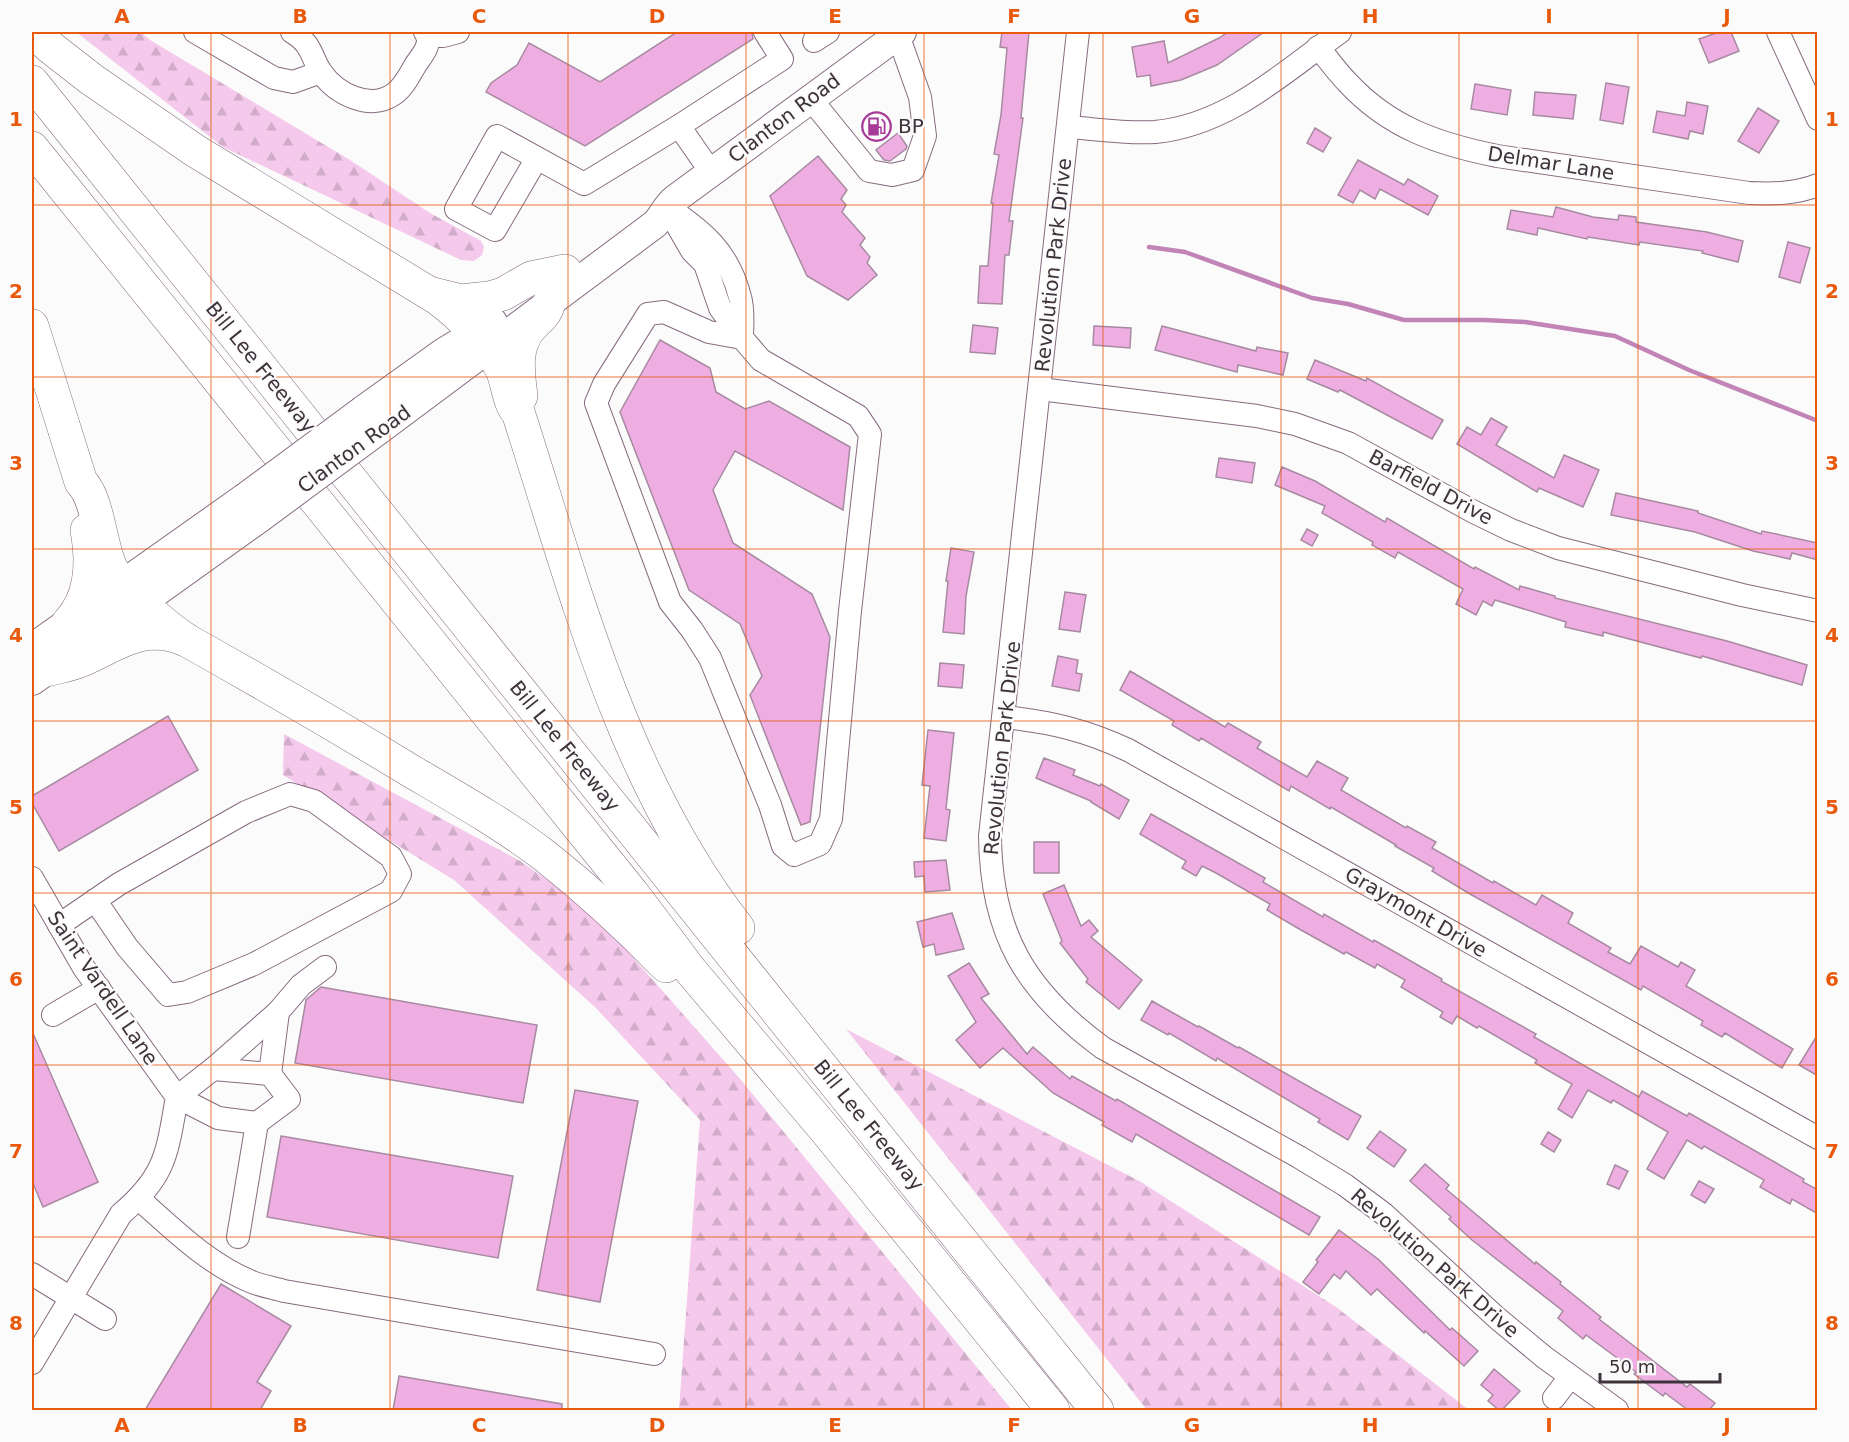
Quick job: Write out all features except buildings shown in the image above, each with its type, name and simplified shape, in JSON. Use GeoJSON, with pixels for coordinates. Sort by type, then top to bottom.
{"type":"FeatureCollection","features":[{"type":"Feature","properties":{"kind":"highway"},"geometry":{"type":"LineString","coordinates":[[33,32],[91,79],[194,150],[430,293],[454,311],[482,342],[502,369],[513,407],[518,412],[588,627],[631,745],[684,849],[721,907],[760,956],[800,1039]]}},
{"type":"Feature","properties":{"kind":"highway","name":"Bill Lee Freeway"},"geometry":{"type":"LineString","coordinates":[[32,82],[1097,1410]]}},
{"type":"Feature","properties":{"kind":"highway","name":"Bill Lee Freeway"},"geometry":{"type":"LineString","coordinates":[[32,148],[633,894],[691,971],[828,1133],[1053,1410]]}},
{"type":"Feature","properties":{"kind":"highway"},"geometry":{"type":"LineString","coordinates":[[430,293],[461,301],[489,298],[503,294],[531,278],[566,270]]}},
{"type":"Feature","properties":{"kind":"highway"},"geometry":{"type":"LineString","coordinates":[[518,412],[522,405],[518,368],[520,346],[526,333],[543,315],[548,305]]}},
{"type":"Feature","properties":{"kind":"highway"},"geometry":{"type":"LineString","coordinates":[[32,326],[81,482],[89,494],[112,569],[133,593],[170,629],[188,641],[335,724],[462,800],[543,855],[628,928],[677,978],[719,1027],[828,1133]]}},
{"type":"Feature","properties":{"kind":"highway"},"geometry":{"type":"LineString","coordinates":[[68,623],[84,602],[89,582],[90,549],[79,496],[81,482]]}},
{"type":"Feature","properties":{"kind":"highway"},"geometry":{"type":"LineString","coordinates":[[36,666],[81,661],[117,641],[138,635],[167,634],[188,641]]}},
{"type":"Feature","properties":{"kind":"main road","name":"Clanton Road"},"geometry":{"type":"LineString","coordinates":[[36,666],[371,420],[482,342],[566,270],[646,213],[666,206],[898,33]]}},
{"type":"Feature","properties":{"kind":"main road","name":"Clanton Road"},"geometry":{"type":"LineString","coordinates":[[482,342],[548,305],[655,224],[662,216],[666,206]]}},
{"type":"Feature","properties":{"kind":"main road","name":"Clanton Road"},"geometry":{"type":"LineString","coordinates":[[36,666],[68,623],[133,593]]}},
{"type":"Feature","properties":{"kind":"street"},"geometry":{"type":"LineString","coordinates":[[195,32],[274,78],[293,82],[321,72]]}},
{"type":"Feature","properties":{"kind":"street"},"geometry":{"type":"LineString","coordinates":[[292,32],[305,42],[314,55],[321,72],[332,84],[347,95],[360,100],[384,99],[400,89],[426,51],[428,43],[426,34],[443,36],[458,32]]}},
{"type":"Feature","properties":{"kind":"street"},"geometry":{"type":"LineString","coordinates":[[537,158],[584,184],[782,59],[765,32]]}},
{"type":"Feature","properties":{"kind":"street","name":"Revolution Park Drive"},"geometry":{"type":"LineString","coordinates":[[1078,32],[990,836],[992,880],[999,912],[1010,943],[1025,971],[1044,997],[1077,1029],[1103,1048],[1345,1185],[1384,1214],[1497,1318],[1570,1377],[1617,1410]]}},
{"type":"Feature","properties":{"kind":"street"},"geometry":{"type":"LineString","coordinates":[[1068,126],[1126,132],[1153,132],[1198,122],[1240,103],[1340,32]]}},
{"type":"Feature","properties":{"kind":"street"},"geometry":{"type":"LineString","coordinates":[[1778,32],[1818,119]]}},
{"type":"Feature","properties":{"kind":"street"},"geometry":{"type":"LineString","coordinates":[[810,98],[869,171],[892,174],[913,170],[925,136],[920,97],[898,33]]}},
{"type":"Feature","properties":{"kind":"street","name":"Delmar Lane"},"geometry":{"type":"LineString","coordinates":[[1318,47],[1369,104],[1424,137],[1455,147],[1497,156],[1749,193],[1793,192],[1818,185]]}},
{"type":"Feature","properties":{"kind":"street"},"geometry":{"type":"LineString","coordinates":[[679,126],[711,172]]}},
{"type":"Feature","properties":{"kind":"street"},"geometry":{"type":"LineString","coordinates":[[666,206],[698,229],[723,254],[741,298],[742,338],[761,360],[858,416],[870,434],[851,600],[831,819],[820,844],[794,855],[783,846],[770,805],[710,658],[670,602],[596,403],[604,384],[648,314],[664,312],[709,332],[742,338]]}},
{"type":"Feature","properties":{"kind":"street","name":"Barfield Drive"},"geometry":{"type":"LineString","coordinates":[[1040,389],[1257,416],[1295,424],[1348,443],[1474,512],[1511,530],[1558,548],[1742,596],[1818,611]]}},
{"type":"Feature","properties":{"kind":"street","name":"Graymont Drive"},"geometry":{"type":"LineString","coordinates":[[1004,717],[1065,726],[1098,736],[1128,750],[1818,1138]]}},
{"type":"Feature","properties":{"kind":"street"},"geometry":{"type":"LineString","coordinates":[[59,925],[118,884],[246,812],[290,794],[314,801],[391,857],[400,874],[391,891],[254,964],[187,992],[168,995],[127,947],[95,900]]}},
{"type":"Feature","properties":{"kind":"street","name":"Saint Vardell Lane"},"geometry":{"type":"LineString","coordinates":[[32,878],[99,988],[177,1097]]}},
{"type":"Feature","properties":{"kind":"street"},"geometry":{"type":"LineString","coordinates":[[32,1363],[121,1214],[139,1199],[155,1179],[165,1159],[177,1097],[278,1012],[301,985],[325,967]]}},
{"type":"Feature","properties":{"kind":"street"},"geometry":{"type":"LineString","coordinates":[[53,1015],[99,988]]}},
{"type":"Feature","properties":{"kind":"street"},"geometry":{"type":"LineString","coordinates":[[238,1237],[257,1123],[289,1099],[270,1074],[278,1012]]}},
{"type":"Feature","properties":{"kind":"street"},"geometry":{"type":"LineString","coordinates":[[213,1069],[270,1074]]}},
{"type":"Feature","properties":{"kind":"street"},"geometry":{"type":"LineString","coordinates":[[177,1097],[218,1118],[257,1123]]}},
{"type":"Feature","properties":{"kind":"street"},"geometry":{"type":"LineString","coordinates":[[139,1199],[204,1255],[254,1283],[284,1291],[654,1354]]}},
{"type":"Feature","properties":{"kind":"street"},"geometry":{"type":"LineString","coordinates":[[32,1275],[105,1319]]}},
{"type":"Feature","properties":{"kind":"street"},"geometry":{"type":"LineString","coordinates":[[1554,1398],[1570,1377]]}},
{"type":"Feature","properties":{"kind":"green space"},"geometry":{"type":"Polygon","coordinates":[[[76,32],[141,32],[150,40],[350,160],[430,213],[481,241],[484,247],[482,255],[474,261],[461,260],[223,147],[76,32]]]}},
{"type":"Feature","properties":{"kind":"green space"},"geometry":{"type":"Polygon","coordinates":[[[284,734],[520,861],[592,911],[741,1080],[1012,1410],[679,1410],[700,1120],[596,1008],[454,880],[283,775],[284,734]]]}},
{"type":"Feature","properties":{"kind":"green space"},"geometry":{"type":"Polygon","coordinates":[[[846,1029],[1141,1182],[1336,1307],[1469,1410],[1147,1410],[846,1029]]]}},
{"type":"Feature","properties":{"kind":"waterway"},"geometry":{"type":"LineString","coordinates":[[1149,247],[1185,252],[1312,298],[1348,304],[1404,320],[1525,322],[1615,336],[1689,370],[1818,421]]}},
{"type":"Feature","properties":{"kind":"place","name":"BP"},"geometry":{"type":"Point","coordinates":[877,126]}}]}
